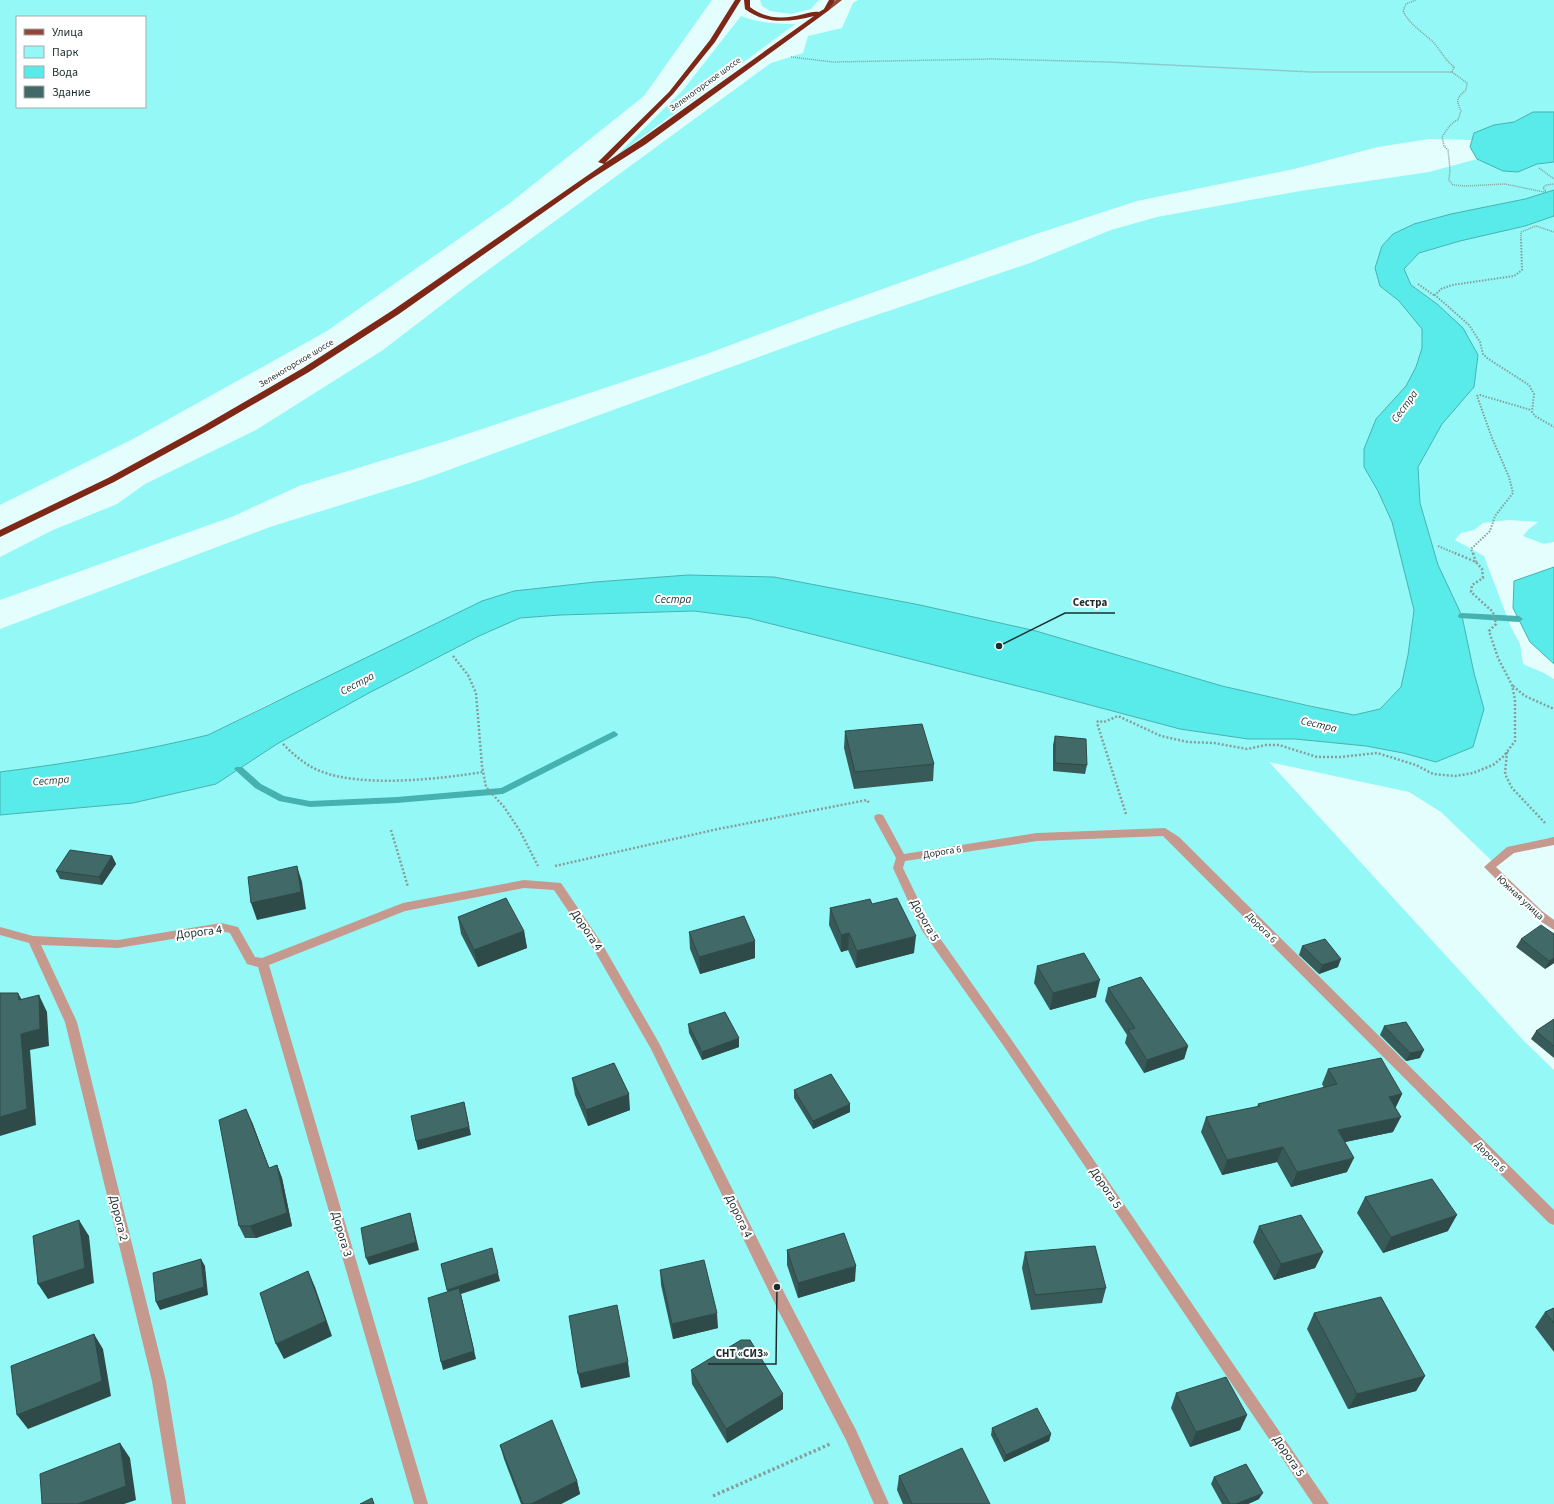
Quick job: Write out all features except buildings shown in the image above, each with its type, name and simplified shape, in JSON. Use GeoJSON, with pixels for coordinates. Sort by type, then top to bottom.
{"type":"FeatureCollection","features":[{"type":"Feature","properties":{"kind":"highway","name":"Зеленогорское шоссе"},"geometry":{"type":"LineString","coordinates":[[585,179],[671,93],[713,41],[738,0]]}},
{"type":"Feature","properties":{"kind":"highway"},"geometry":{"type":"LineString","coordinates":[[747,0],[747,8],[755,15],[769,19],[798,18],[826,10]]}},
{"type":"Feature","properties":{"kind":"highway","name":"Зеленогорское шоссе"},"geometry":{"type":"LineString","coordinates":[[0,534],[111,480],[206,428],[306,370],[396,312],[585,179],[643,142],[826,10],[832,0]]}},
{"type":"Feature","properties":{"kind":"main road"},"geometry":{"type":"LineString","coordinates":[[826,10],[839,0]]}},
{"type":"Feature","properties":{"kind":"street","name":"Дорога 5"},"geometry":{"type":"LineString","coordinates":[[879,818],[925,926],[1007,1042],[1322,1504]]}},
{"type":"Feature","properties":{"kind":"street","name":"Дорога 6"},"geometry":{"type":"LineString","coordinates":[[899,863],[1037,837],[1165,832],[1171,836],[1554,1218]]}},
{"type":"Feature","properties":{"kind":"street","name":"Южная улица"},"geometry":{"type":"LineString","coordinates":[[1554,841],[1511,850],[1489,867],[1538,914],[1554,926]]}},
{"type":"Feature","properties":{"kind":"street"},"geometry":{"type":"LineString","coordinates":[[263,964],[403,907],[524,884],[557,886]]}},
{"type":"Feature","properties":{"kind":"street","name":"Дорога 4"},"geometry":{"type":"LineString","coordinates":[[557,886],[597,945],[655,1046],[783,1305],[851,1435],[882,1504]]}},
{"type":"Feature","properties":{"kind":"street","name":"Дорога 4"},"geometry":{"type":"LineString","coordinates":[[0,931],[33,940],[118,944],[221,927],[234,930],[251,961],[263,964]]}},
{"type":"Feature","properties":{"kind":"street","name":"Дорога 2"},"geometry":{"type":"LineString","coordinates":[[33,940],[71,1022],[159,1381],[179,1504]]}},
{"type":"Feature","properties":{"kind":"street","name":"Дорога 3"},"geometry":{"type":"LineString","coordinates":[[263,964],[421,1504]]}},
{"type":"Feature","properties":{"kind":"path"},"geometry":{"type":"LineString","coordinates":[[1416,0],[1406,4],[1403,11],[1407,20],[1432,41],[1440,50],[1444,60],[1454,67],[1452,72]]}},
{"type":"Feature","properties":{"kind":"path"},"geometry":{"type":"LineString","coordinates":[[764,54],[833,62],[994,58],[1311,72],[1452,72],[1467,84],[1466,90],[1458,97],[1457,101],[1462,110],[1458,120],[1452,122],[1449,130],[1442,137],[1444,146],[1448,150],[1450,164],[1449,180],[1453,185],[1466,186],[1506,184],[1544,192],[1546,191],[1543,188],[1554,184]]}},
{"type":"Feature","properties":{"kind":"path"},"geometry":{"type":"LineString","coordinates":[[1539,168],[1554,179]]}},
{"type":"Feature","properties":{"kind":"path"},"geometry":{"type":"LineString","coordinates":[[1437,298],[1435,295],[1441,289],[1452,285],[1514,276],[1522,270],[1521,232],[1536,226],[1554,232]]}},
{"type":"Feature","properties":{"kind":"path"},"geometry":{"type":"LineString","coordinates":[[1418,284],[1437,298],[1468,325],[1480,342],[1487,358],[1529,385],[1534,394],[1531,410]]}},
{"type":"Feature","properties":{"kind":"path"},"geometry":{"type":"LineString","coordinates":[[1476,562],[1471,549],[1480,538],[1490,531],[1495,516],[1513,492],[1509,477],[1492,438],[1477,396],[1480,395],[1531,410],[1535,416],[1554,427]]}},
{"type":"Feature","properties":{"kind":"path"},"geometry":{"type":"LineString","coordinates":[[1132,834],[1097,723],[1098,721],[1104,722],[1118,716],[1126,718],[1138,726],[1160,736],[1188,742],[1214,743],[1247,749],[1266,745],[1279,745],[1317,757],[1340,757],[1377,753],[1416,765],[1433,774],[1455,776],[1473,773],[1493,765],[1504,756],[1515,742],[1515,707],[1512,685],[1498,658],[1489,631],[1496,624],[1492,612],[1471,592],[1472,585],[1483,578],[1484,571],[1480,564],[1438,546]]}},
{"type":"Feature","properties":{"kind":"path"},"geometry":{"type":"LineString","coordinates":[[453,656],[468,675],[476,693],[483,772],[486,787],[504,807],[532,854]]}},
{"type":"Feature","properties":{"kind":"path"},"geometry":{"type":"LineString","coordinates":[[1512,685],[1525,696],[1554,709]]}},
{"type":"Feature","properties":{"kind":"path"},"geometry":{"type":"LineString","coordinates":[[283,744],[297,759],[313,768],[333,775],[402,779],[456,776],[483,772]]}},
{"type":"Feature","properties":{"kind":"path"},"geometry":{"type":"LineString","coordinates":[[1508,750],[1505,774],[1512,788],[1548,826]]}},
{"type":"Feature","properties":{"kind":"path"},"geometry":{"type":"LineString","coordinates":[[557,886],[548,867],[718,829],[867,800]]}},
{"type":"Feature","properties":{"kind":"path"},"geometry":{"type":"LineString","coordinates":[[391,830],[413,905]]}},
{"type":"Feature","properties":{"kind":"path"},"geometry":{"type":"LineString","coordinates":[[713,1496],[851,1435]]}},
{"type":"Feature","properties":{"kind":"green space"},"geometry":{"type":"Polygon","coordinates":[[[0,0],[712,0],[644,96],[510,203],[327,331],[133,439],[0,505],[0,0]]]}},
{"type":"Feature","properties":{"kind":"green space"},"geometry":{"type":"Polygon","coordinates":[[[760,0],[819,0],[811,9],[791,14],[770,11],[762,6],[760,0]]]}},
{"type":"Feature","properties":{"kind":"green space"},"geometry":{"type":"Polygon","coordinates":[[[858,0],[1554,0],[1554,112],[1533,112],[1514,122],[1494,125],[1474,133],[1472,140],[1429,139],[1378,147],[1294,169],[1137,201],[1030,236],[704,355],[446,441],[299,486],[234,516],[0,600],[0,557],[53,530],[117,504],[145,484],[256,430],[383,350],[469,284],[771,63],[803,53],[808,36],[842,28],[853,3],[858,0]]]}},
{"type":"Feature","properties":{"kind":"green space"},"geometry":{"type":"Polygon","coordinates":[[[741,16],[768,23],[795,24],[615,157],[683,90],[741,16]]]}},
{"type":"Feature","properties":{"kind":"green space"},"geometry":{"type":"Polygon","coordinates":[[[1477,159],[1503,171],[1518,172],[1537,164],[1554,162],[1554,190],[1525,199],[1451,214],[1414,224],[1393,234],[1382,246],[1375,268],[1380,286],[1399,301],[1422,329],[1422,348],[1416,367],[1406,386],[1376,419],[1364,467],[1378,491],[1392,522],[1414,610],[1408,655],[1401,687],[1380,709],[1354,715],[1222,686],[1036,631],[920,605],[774,577],[688,575],[595,582],[514,591],[267,705],[208,735],[162,746],[62,764],[0,772],[0,629],[270,527],[421,480],[838,328],[1030,263],[1111,230],[1157,217],[1300,191],[1429,172],[1477,159]]]}},
{"type":"Feature","properties":{"kind":"green space"},"geometry":{"type":"Polygon","coordinates":[[[1554,216],[1554,542],[1544,544],[1523,536],[1538,522],[1509,520],[1483,523],[1474,530],[1461,533],[1455,540],[1484,556],[1511,627],[1520,644],[1523,664],[1554,679],[1554,841],[1511,850],[1494,863],[1441,812],[1409,792],[1269,762],[1524,1041],[1554,1070],[1554,1504],[0,1504],[0,815],[133,803],[216,784],[277,744],[367,694],[479,636],[520,618],[560,615],[694,611],[748,618],[1045,693],[1180,729],[1248,739],[1295,739],[1366,746],[1403,753],[1436,762],[1484,709],[1474,673],[1462,616],[1438,565],[1420,503],[1418,467],[1442,424],[1474,387],[1478,355],[1437,304],[1411,285],[1404,269],[1419,253],[1460,241],[1525,226],[1554,216]]]}},
{"type":"Feature","properties":{"kind":"water"},"geometry":{"type":"Polygon","coordinates":[[[1533,112],[1554,112],[1554,162],[1537,164],[1518,172],[1503,171],[1477,159],[1470,147],[1474,133],[1494,125],[1514,122],[1533,112]]]}},
{"type":"Feature","properties":{"kind":"water"},"geometry":{"type":"Polygon","coordinates":[[[1554,190],[1554,216],[1525,226],[1460,241],[1419,253],[1404,269],[1411,285],[1437,304],[1463,328],[1478,355],[1474,387],[1442,424],[1418,467],[1420,503],[1438,565],[1462,616],[1474,673],[1484,709],[1473,747],[1436,762],[1403,753],[1366,746],[1295,739],[1248,739],[1180,729],[1045,693],[748,618],[694,611],[560,615],[520,618],[479,636],[367,694],[277,744],[216,784],[133,803],[0,815],[0,772],[52,765],[156,747],[208,735],[482,601],[514,591],[595,582],[688,575],[774,577],[920,605],[1036,631],[1222,686],[1310,706],[1354,715],[1380,709],[1401,687],[1408,655],[1414,610],[1392,522],[1378,491],[1364,467],[1364,449],[1376,419],[1406,386],[1416,367],[1422,348],[1422,329],[1399,301],[1380,286],[1375,268],[1382,246],[1393,234],[1414,224],[1451,214],[1525,199],[1554,190]]]}},
{"type":"Feature","properties":{"kind":"water"},"geometry":{"type":"Polygon","coordinates":[[[1554,567],[1554,664],[1530,642],[1513,608],[1514,581],[1554,567]]]}},
{"type":"Feature","properties":{"kind":"waterway"},"geometry":{"type":"LineString","coordinates":[[1462,616],[1519,619]]}},
{"type":"Feature","properties":{"kind":"waterway"},"geometry":{"type":"LineString","coordinates":[[239,769],[258,786],[282,799],[310,804],[397,800],[503,791],[614,734]]}},
{"type":"Feature","properties":{"kind":"place","name":"Сестра"},"geometry":{"type":"Point","coordinates":[999,646]}},
{"type":"Feature","properties":{"kind":"place","name":"СНТ «СИЗ»"},"geometry":{"type":"Point","coordinates":[777,1287]}}]}
